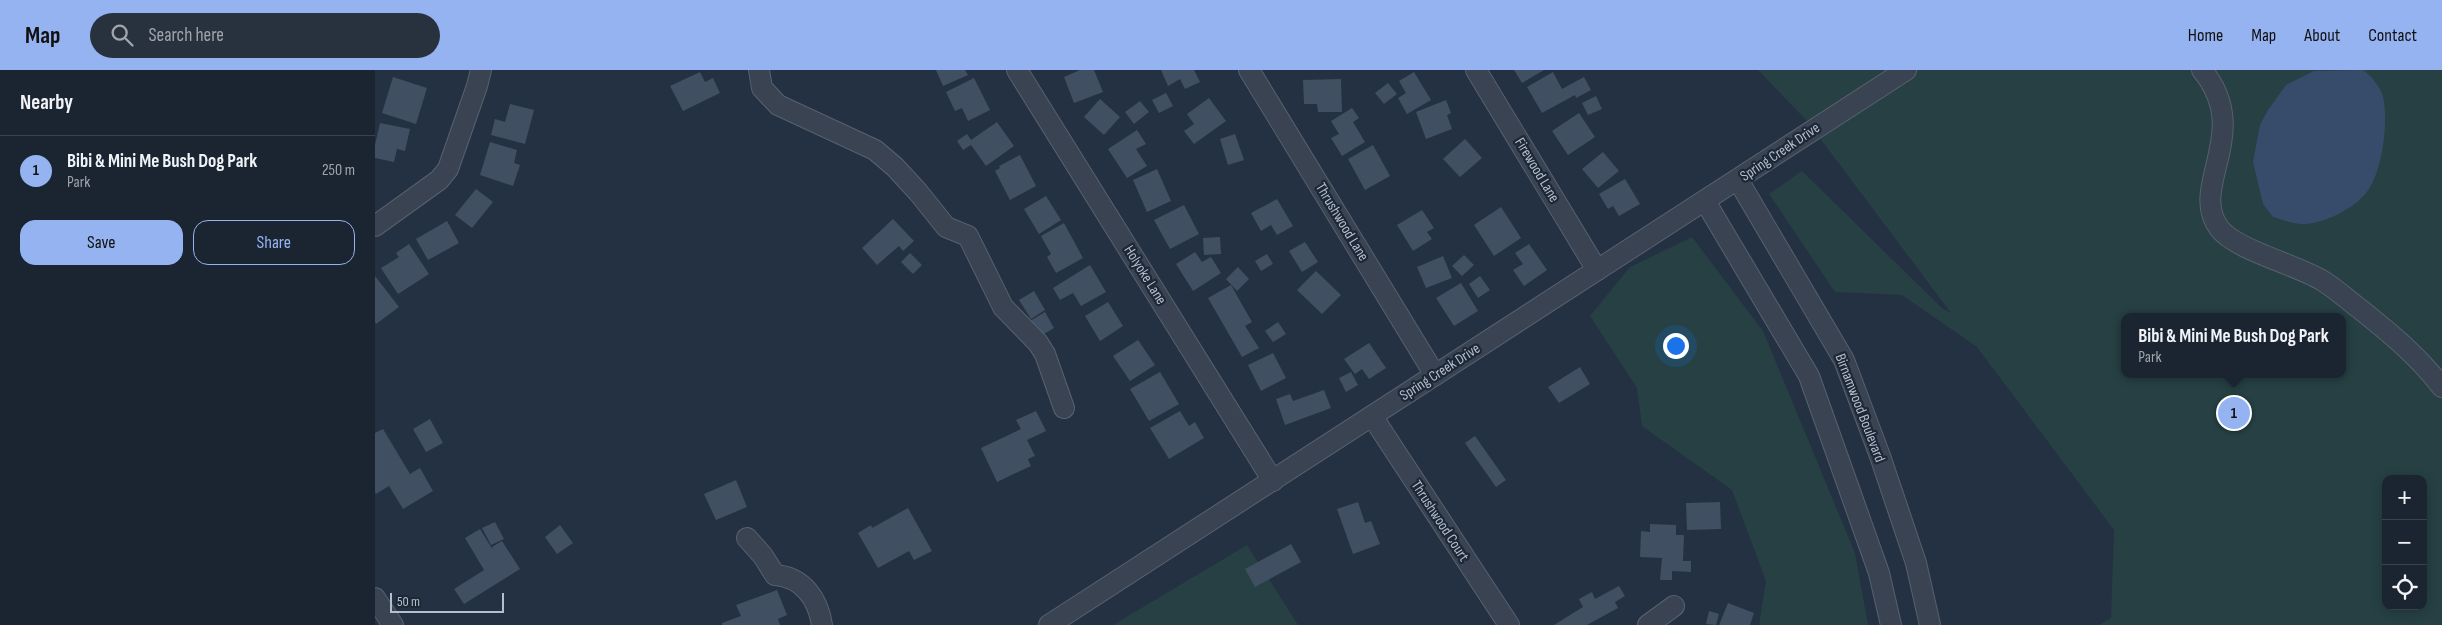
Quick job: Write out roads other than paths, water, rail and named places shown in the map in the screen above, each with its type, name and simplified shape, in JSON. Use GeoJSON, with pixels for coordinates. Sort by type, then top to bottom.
{"type":"FeatureCollection","features":[{"type":"Feature","properties":{"kind":"street"},"geometry":{"type":"LineString","coordinates":[[375,226],[439,180],[448,169],[481,70]]}},
{"type":"Feature","properties":{"kind":"street"},"geometry":{"type":"LineString","coordinates":[[759,70],[763,88],[778,105],[875,150],[895,167],[946,227],[968,236],[1003,307],[1038,342],[1045,354],[1063,408]]}},
{"type":"Feature","properties":{"kind":"street","name":"Holyoke Lane"},"geometry":{"type":"LineString","coordinates":[[1017,70],[1273,480]]}},
{"type":"Feature","properties":{"kind":"street","name":"Thrushwood Lane"},"geometry":{"type":"LineString","coordinates":[[1249,70],[1435,374]]}},
{"type":"Feature","properties":{"kind":"street","name":"Firewood Lane"},"geometry":{"type":"LineString","coordinates":[[1476,70],[1597,270]]}},
{"type":"Feature","properties":{"kind":"street","name":"Spring Creek Drive"},"geometry":{"type":"LineString","coordinates":[[1049,625],[1906,70]]}},
{"type":"Feature","properties":{"kind":"street"},"geometry":{"type":"LineString","coordinates":[[2202,70],[2218,94],[2224,119],[2224,132],[2209,203],[2218,228],[2225,235],[2241,244],[2324,281],[2404,344],[2442,387]]}},
{"type":"Feature","properties":{"kind":"street","name":"Birnamwood Boulevard"},"geometry":{"type":"LineString","coordinates":[[1738,180],[1844,360],[1915,563],[1930,625]]}},
{"type":"Feature","properties":{"kind":"street"},"geometry":{"type":"LineString","coordinates":[[1705,201],[1809,376],[1879,573],[1891,625]]}},
{"type":"Feature","properties":{"kind":"street","name":"Thrushwood Court"},"geometry":{"type":"LineString","coordinates":[[1372,416],[1509,625]]}},
{"type":"Feature","properties":{"kind":"street"},"geometry":{"type":"LineString","coordinates":[[747,538],[763,556],[775,575],[787,576],[801,583],[819,607],[822,625]]}},
{"type":"Feature","properties":{"kind":"street"},"geometry":{"type":"LineString","coordinates":[[375,598],[393,625]]}},
{"type":"Feature","properties":{"kind":"street"},"geometry":{"type":"LineString","coordinates":[[1648,625],[1675,606]]}},
{"type":"Feature","properties":{"kind":"water"},"geometry":{"type":"Polygon","coordinates":[[[2363,70],[2372,78],[2380,90],[2385,107],[2383,147],[2372,184],[2361,199],[2339,214],[2322,221],[2302,224],[2273,217],[2263,204],[2253,162],[2260,125],[2268,110],[2286,85],[2314,71],[2363,70]]]}},
{"type":"Feature","properties":{"kind":"place","name":"Bibi & Mini Me Bush Dog Park"},"geometry":{"type":"Point","coordinates":[2234,413]}}]}
